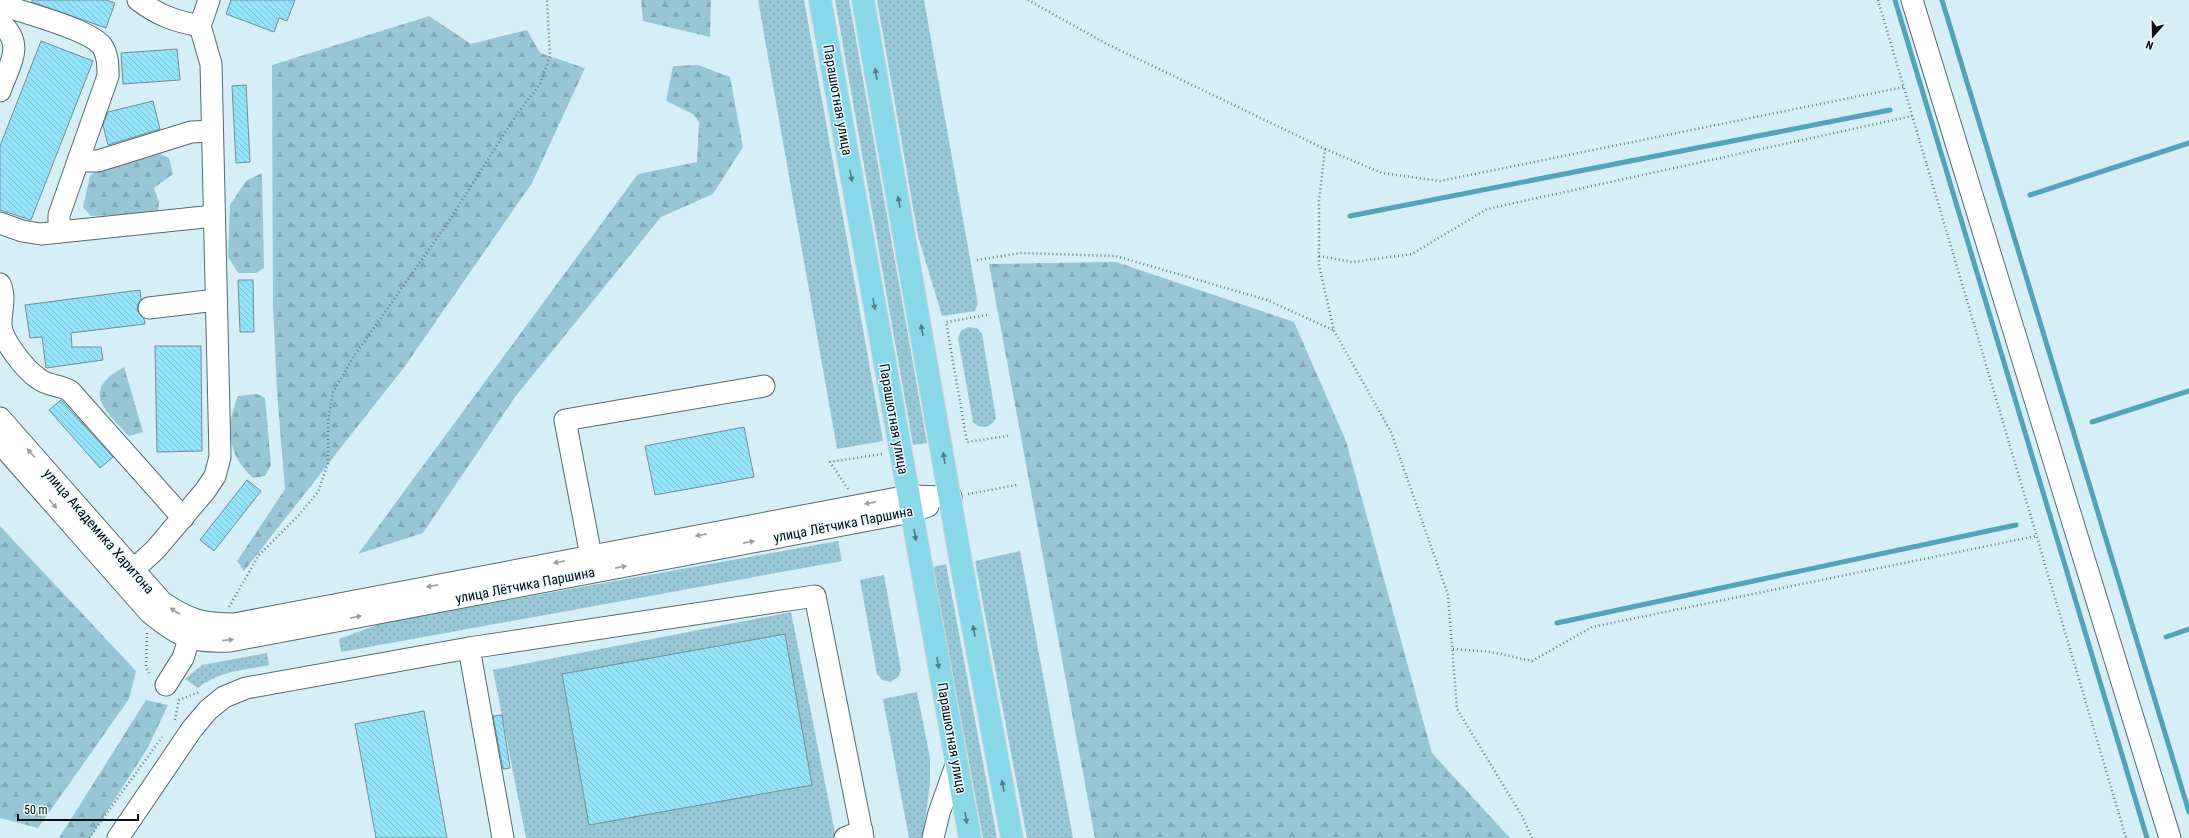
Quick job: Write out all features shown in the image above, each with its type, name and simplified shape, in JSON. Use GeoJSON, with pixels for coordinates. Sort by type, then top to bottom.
{"type":"FeatureCollection","features":[{"type":"Feature","properties":{"kind":"main road","name":"Парашютная улица"},"geometry":{"type":"LineString","coordinates":[[820,0],[970,838]]}},
{"type":"Feature","properties":{"kind":"main road"},"geometry":{"type":"LineString","coordinates":[[863,0],[950,497],[1012,838]]}},
{"type":"Feature","properties":{"kind":"street"},"geometry":{"type":"LineString","coordinates":[[138,0],[154,12],[176,21],[200,26]]}},
{"type":"Feature","properties":{"kind":"street"},"geometry":{"type":"LineString","coordinates":[[133,570],[155,550],[205,492],[215,476],[220,457],[211,64],[200,26],[210,0]]}},
{"type":"Feature","properties":{"kind":"street"},"geometry":{"type":"LineString","coordinates":[[1912,0],[2170,838]]}},
{"type":"Feature","properties":{"kind":"street"},"geometry":{"type":"LineString","coordinates":[[0,91],[14,52],[15,42],[10,32],[5,13]]}},
{"type":"Feature","properties":{"kind":"street"},"geometry":{"type":"LineString","coordinates":[[5,13],[89,36],[102,46],[108,60],[108,76],[59,215],[59,232]]}},
{"type":"Feature","properties":{"kind":"street"},"geometry":{"type":"LineString","coordinates":[[79,158],[88,161],[98,161],[191,132],[212,131]]}},
{"type":"Feature","properties":{"kind":"street"},"geometry":{"type":"LineString","coordinates":[[0,223],[22,231],[41,234],[214,216]]}},
{"type":"Feature","properties":{"kind":"street"},"geometry":{"type":"LineString","coordinates":[[0,284],[3,290],[4,300],[1,328],[7,343],[30,372],[39,380],[61,385],[70,391],[182,518]]}},
{"type":"Feature","properties":{"kind":"street"},"geometry":{"type":"LineString","coordinates":[[149,308],[216,300]]}},
{"type":"Feature","properties":{"kind":"street"},"geometry":{"type":"LineString","coordinates":[[591,556],[565,420],[764,386]]}},
{"type":"Feature","properties":{"kind":"street","name":"улица Академика Харитона"},"geometry":{"type":"LineString","coordinates":[[0,418],[162,602],[178,613],[194,621],[212,624]]}},
{"type":"Feature","properties":{"kind":"street","name":"улица Академика Харитона"},"geometry":{"type":"LineString","coordinates":[[0,443],[150,614],[170,630],[189,639]]}},
{"type":"Feature","properties":{"kind":"street","name":"улица Лётчика Паршина"},"geometry":{"type":"LineString","coordinates":[[212,624],[234,624],[591,556],[950,497]]}},
{"type":"Feature","properties":{"kind":"street","name":"улица Лётчика Паршина"},"geometry":{"type":"LineString","coordinates":[[189,639],[211,642],[230,641],[910,504]]}},
{"type":"Feature","properties":{"kind":"street"},"geometry":{"type":"LineString","coordinates":[[118,838],[192,730],[208,710],[224,697],[246,688],[468,648],[815,596],[857,836]]}},
{"type":"Feature","properties":{"kind":"street"},"geometry":{"type":"LineString","coordinates":[[166,686],[183,658],[189,639]]}},
{"type":"Feature","properties":{"kind":"street"},"geometry":{"type":"LineString","coordinates":[[468,648],[502,838]]}},
{"type":"Feature","properties":{"kind":"street"},"geometry":{"type":"LineString","coordinates":[[933,838],[939,813],[956,765]]}},
{"type":"Feature","properties":{"kind":"path"},"geometry":{"type":"LineString","coordinates":[[227,609],[259,555],[298,516],[318,492],[328,463],[328,421],[333,392],[354,356],[447,224],[515,117],[540,84],[550,56],[547,0]]}},
{"type":"Feature","properties":{"kind":"path"},"geometry":{"type":"LineString","coordinates":[[1028,0],[1105,43],[1326,149],[1382,174],[1440,181],[1904,87]]}},
{"type":"Feature","properties":{"kind":"path"},"geometry":{"type":"LineString","coordinates":[[1878,0],[2126,838]]}},
{"type":"Feature","properties":{"kind":"path"},"geometry":{"type":"LineString","coordinates":[[1319,256],[1352,262],[1412,254],[1487,209],[1912,116]]}},
{"type":"Feature","properties":{"kind":"path"},"geometry":{"type":"LineString","coordinates":[[1326,149],[1319,201],[1319,265],[1334,331],[1391,432],[1448,595],[1457,708],[1522,816],[1532,838]]}},
{"type":"Feature","properties":{"kind":"path"},"geometry":{"type":"LineString","coordinates":[[977,260],[1021,253],[1116,256],[1267,300],[1334,331]]}},
{"type":"Feature","properties":{"kind":"path"},"geometry":{"type":"LineString","coordinates":[[987,315],[946,322],[965,434],[967,442],[1008,436]]}},
{"type":"Feature","properties":{"kind":"path"},"geometry":{"type":"LineString","coordinates":[[849,490],[830,462],[882,454]]}},
{"type":"Feature","properties":{"kind":"path"},"geometry":{"type":"LineString","coordinates":[[950,497],[1017,485]]}},
{"type":"Feature","properties":{"kind":"path"},"geometry":{"type":"LineString","coordinates":[[1453,649],[1491,652],[1532,660],[1592,627],[2036,536]]}},
{"type":"Feature","properties":{"kind":"path"},"geometry":{"type":"LineString","coordinates":[[171,725],[176,719],[179,700],[198,692]]}},
{"type":"Feature","properties":{"kind":"path"},"geometry":{"type":"LineString","coordinates":[[89,838],[167,731]]}},
{"type":"Feature","properties":{"kind":"green space"},"geometry":{"type":"Polygon","coordinates":[[[641,0],[711,0],[710,37],[643,21],[641,0]]]}},
{"type":"Feature","properties":{"kind":"green space"},"geometry":{"type":"Polygon","coordinates":[[[758,0],[804,0],[883,441],[837,449],[758,0]]]}},
{"type":"Feature","properties":{"kind":"green space"},"geometry":{"type":"Polygon","coordinates":[[[835,0],[849,0],[927,443],[913,445],[835,0]]]}},
{"type":"Feature","properties":{"kind":"green space"},"geometry":{"type":"Polygon","coordinates":[[[877,0],[924,0],[978,304],[975,311],[942,316],[918,236],[877,0]]]}},
{"type":"Feature","properties":{"kind":"green space"},"geometry":{"type":"Polygon","coordinates":[[[429,16],[471,44],[527,30],[540,53],[585,68],[532,183],[405,366],[244,571],[237,561],[285,489],[277,392],[273,307],[272,65],[429,16]]]}},
{"type":"Feature","properties":{"kind":"green space"},"geometry":{"type":"Polygon","coordinates":[[[698,65],[730,77],[743,147],[713,194],[661,217],[515,397],[423,533],[358,554],[638,174],[697,162],[699,122],[693,114],[666,101],[673,66],[698,65]]]}},
{"type":"Feature","properties":{"kind":"green space"},"geometry":{"type":"Polygon","coordinates":[[[160,154],[169,158],[173,174],[154,188],[159,202],[158,213],[91,216],[83,207],[90,176],[98,169],[160,154]]]}},
{"type":"Feature","properties":{"kind":"green space"},"geometry":{"type":"Polygon","coordinates":[[[262,173],[264,268],[256,273],[238,273],[228,257],[230,205],[246,181],[262,173]]]}},
{"type":"Feature","properties":{"kind":"green space"},"geometry":{"type":"Polygon","coordinates":[[[1116,262],[1294,322],[1346,441],[1432,753],[1510,838],[1095,838],[989,264],[1116,262]]]}},
{"type":"Feature","properties":{"kind":"green space"},"geometry":{"type":"Polygon","coordinates":[[[968,327],[977,328],[982,334],[996,418],[989,426],[986,427],[976,425],[973,422],[958,338],[961,331],[968,327]]]}},
{"type":"Feature","properties":{"kind":"green space"},"geometry":{"type":"Polygon","coordinates":[[[124,367],[143,432],[129,436],[105,409],[101,401],[100,393],[103,384],[124,367]]]}},
{"type":"Feature","properties":{"kind":"green space"},"geometry":{"type":"Polygon","coordinates":[[[257,394],[265,398],[271,465],[265,476],[253,478],[244,469],[233,450],[230,430],[231,419],[238,396],[257,394]]]}},
{"type":"Feature","properties":{"kind":"green space"},"geometry":{"type":"Polygon","coordinates":[[[0,526],[136,671],[129,699],[38,828],[0,818],[0,526]]]}},
{"type":"Feature","properties":{"kind":"green space"},"geometry":{"type":"Polygon","coordinates":[[[838,541],[842,561],[341,652],[339,639],[382,623],[838,541]]]}},
{"type":"Feature","properties":{"kind":"green space"},"geometry":{"type":"Polygon","coordinates":[[[1020,551],[1073,838],[1027,838],[975,561],[1020,551]]]}},
{"type":"Feature","properties":{"kind":"green space"},"geometry":{"type":"Polygon","coordinates":[[[946,564],[997,838],[983,838],[933,567],[946,564]]]}},
{"type":"Feature","properties":{"kind":"green space"},"geometry":{"type":"Polygon","coordinates":[[[884,575],[901,670],[898,677],[890,682],[882,680],[877,674],[860,580],[884,575]]]}},
{"type":"Feature","properties":{"kind":"green space"},"geometry":{"type":"Polygon","coordinates":[[[791,612],[836,838],[526,838],[493,670],[791,612]]]}},
{"type":"Feature","properties":{"kind":"green space"},"geometry":{"type":"Polygon","coordinates":[[[267,653],[269,665],[223,675],[206,682],[198,688],[185,679],[202,665],[267,653]]]}},
{"type":"Feature","properties":{"kind":"green space"},"geometry":{"type":"Polygon","coordinates":[[[917,692],[930,758],[930,783],[923,838],[909,838],[883,699],[917,692]]]}},
{"type":"Feature","properties":{"kind":"green space"},"geometry":{"type":"Polygon","coordinates":[[[146,700],[168,705],[147,749],[90,838],[59,838],[146,700]]]}},
{"type":"Feature","properties":{"kind":"building"},"geometry":{"type":"Polygon","coordinates":[[[32,0],[106,0],[115,3],[106,28],[32,2],[32,0]]]}},
{"type":"Feature","properties":{"kind":"building"},"geometry":{"type":"Polygon","coordinates":[[[231,0],[295,0],[287,21],[279,18],[274,32],[226,14],[231,0]]]}},
{"type":"Feature","properties":{"kind":"building"},"geometry":{"type":"Polygon","coordinates":[[[41,41],[93,61],[31,220],[0,210],[0,146],[41,41]]]}},
{"type":"Feature","properties":{"kind":"building"},"geometry":{"type":"Polygon","coordinates":[[[177,49],[180,80],[123,84],[121,53],[177,49]]]}},
{"type":"Feature","properties":{"kind":"building"},"geometry":{"type":"Polygon","coordinates":[[[246,85],[250,162],[236,163],[232,86],[246,85]]]}},
{"type":"Feature","properties":{"kind":"building"},"geometry":{"type":"Polygon","coordinates":[[[153,101],[160,129],[108,145],[103,125],[108,112],[153,101]]]}},
{"type":"Feature","properties":{"kind":"building"},"geometry":{"type":"Polygon","coordinates":[[[238,280],[253,280],[254,332],[240,332],[238,280]]]}},
{"type":"Feature","properties":{"kind":"building"},"geometry":{"type":"Polygon","coordinates":[[[140,290],[141,299],[137,310],[144,319],[145,324],[71,333],[72,347],[101,347],[103,360],[46,368],[42,337],[30,338],[25,305],[140,290]]]}},
{"type":"Feature","properties":{"kind":"building"},"geometry":{"type":"Polygon","coordinates":[[[155,346],[201,346],[202,451],[157,452],[155,346]]]}},
{"type":"Feature","properties":{"kind":"building"},"geometry":{"type":"Polygon","coordinates":[[[61,400],[113,457],[100,468],[49,410],[61,400]]]}},
{"type":"Feature","properties":{"kind":"building"},"geometry":{"type":"Polygon","coordinates":[[[744,427],[754,477],[655,495],[645,446],[744,427]]]}},
{"type":"Feature","properties":{"kind":"building"},"geometry":{"type":"Polygon","coordinates":[[[247,480],[261,491],[214,551],[200,540],[247,480]]]}},
{"type":"Feature","properties":{"kind":"building"},"geometry":{"type":"Polygon","coordinates":[[[785,634],[812,785],[589,825],[562,674],[785,634]]]}},
{"type":"Feature","properties":{"kind":"building"},"geometry":{"type":"Polygon","coordinates":[[[424,711],[447,838],[376,838],[355,724],[424,711]]]}},
{"type":"Feature","properties":{"kind":"building"},"geometry":{"type":"Polygon","coordinates":[[[502,715],[510,768],[503,769],[493,716],[502,715]]]}},
{"type":"Feature","properties":{"kind":"waterway"},"geometry":{"type":"LineString","coordinates":[[1895,0],[2147,838]]}},
{"type":"Feature","properties":{"kind":"waterway"},"geometry":{"type":"LineString","coordinates":[[1942,0],[2189,812]]}},
{"type":"Feature","properties":{"kind":"waterway"},"geometry":{"type":"LineString","coordinates":[[1350,216],[1890,110]]}},
{"type":"Feature","properties":{"kind":"waterway"},"geometry":{"type":"LineString","coordinates":[[2030,195],[2189,143]]}},
{"type":"Feature","properties":{"kind":"waterway"},"geometry":{"type":"LineString","coordinates":[[2092,422],[2189,391]]}},
{"type":"Feature","properties":{"kind":"waterway"},"geometry":{"type":"LineString","coordinates":[[1557,623],[2016,525]]}},
{"type":"Feature","properties":{"kind":"waterway"},"geometry":{"type":"LineString","coordinates":[[2166,637],[2189,629]]}}]}
